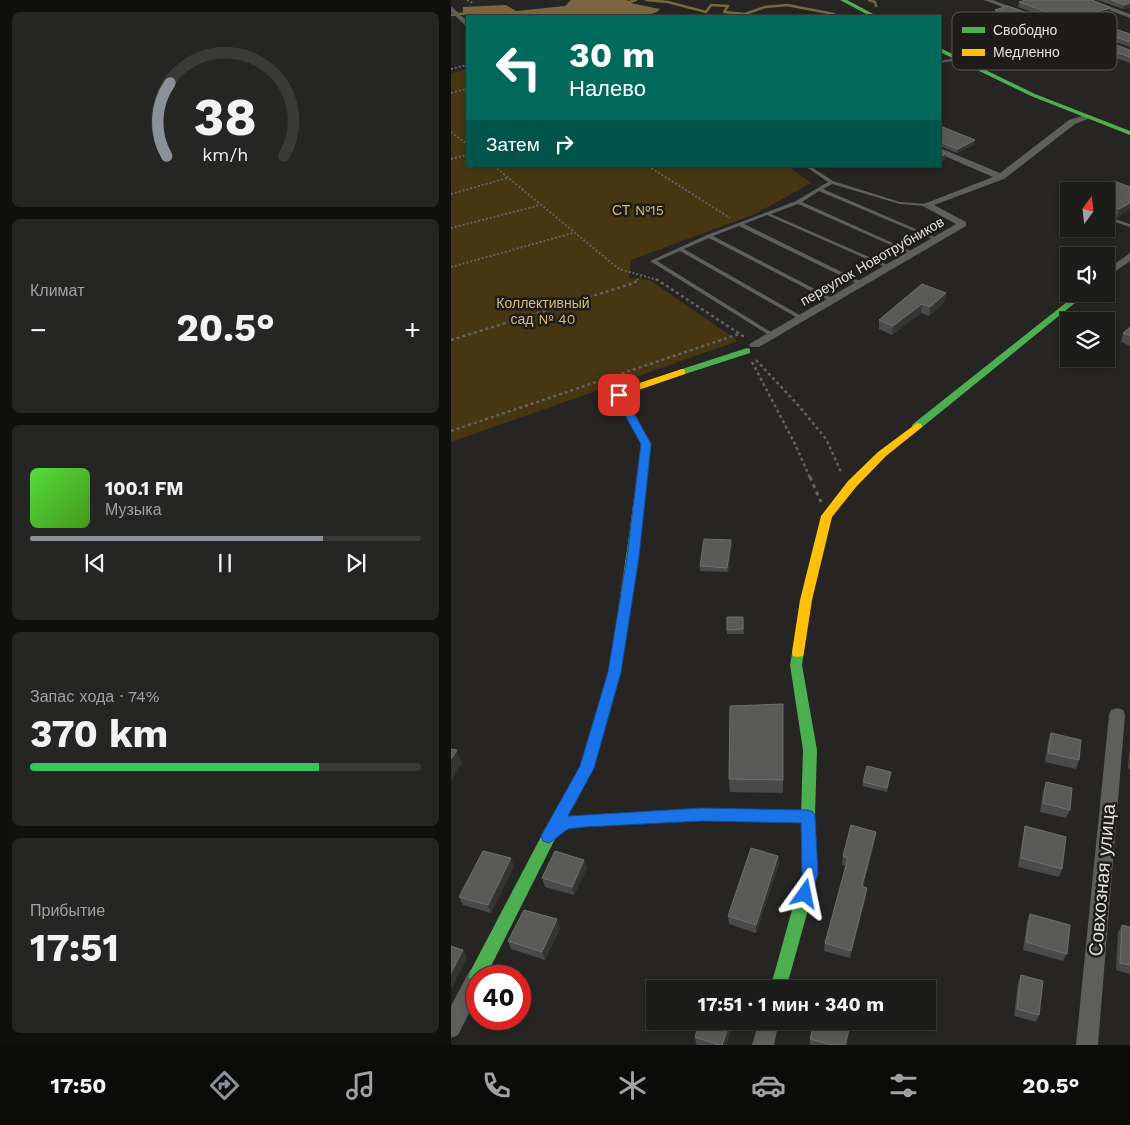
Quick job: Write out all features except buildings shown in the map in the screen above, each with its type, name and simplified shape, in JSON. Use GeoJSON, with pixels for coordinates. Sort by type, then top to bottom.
{"type":"FeatureCollection","features":[{"type":"Feature","properties":{"kind":"street"},"geometry":{"type":"LineString","coordinates":[[843,0],[872,15]]}},
{"type":"Feature","properties":{"kind":"street"},"geometry":{"type":"LineString","coordinates":[[987,0],[1020,12]]}},
{"type":"Feature","properties":{"kind":"street"},"geometry":{"type":"LineString","coordinates":[[1086,0],[1130,16]]}},
{"type":"Feature","properties":{"kind":"street"},"geometry":{"type":"LineString","coordinates":[[451,8],[466,24]]}},
{"type":"Feature","properties":{"kind":"street"},"geometry":{"type":"LineString","coordinates":[[980,70],[1025,92],[1130,133]]}},
{"type":"Feature","properties":{"kind":"street","name":"переулок Новотрубников"},"geometry":{"type":"LineString","coordinates":[[926,206],[1001,177],[1072,122],[1085,117]]}},
{"type":"Feature","properties":{"kind":"street"},"geometry":{"type":"LineString","coordinates":[[941,151],[1001,177]]}},
{"type":"Feature","properties":{"kind":"street","name":"переулок Новотрубников"},"geometry":{"type":"LineString","coordinates":[[751,348],[963,224],[926,206]]}},
{"type":"Feature","properties":{"kind":"street"},"geometry":{"type":"LineString","coordinates":[[1115,268],[1130,256]]}},
{"type":"Feature","properties":{"kind":"street"},"geometry":{"type":"LineString","coordinates":[[781,980],[810,874],[808,816],[810,750],[796,665],[806,600],[827,516],[852,484],[882,454],[1072,302]]}},
{"type":"Feature","properties":{"kind":"street"},"geometry":{"type":"LineString","coordinates":[[483,965],[549,836],[587,768],[615,672],[633,557],[646,444],[619,395],[621,392],[751,348]]}},
{"type":"Feature","properties":{"kind":"street","name":"Совхозная улица"},"geometry":{"type":"LineString","coordinates":[[1087,1045],[1117,715]]}},
{"type":"Feature","properties":{"kind":"street"},"geometry":{"type":"LineString","coordinates":[[451,1028],[466,998]]}},
{"type":"Feature","properties":{"kind":"street"},"geometry":{"type":"LineString","coordinates":[[763,1045],[767,1030]]}},
{"type":"Feature","properties":{"kind":"lane"},"geometry":{"type":"LineString","coordinates":[[808,167],[831,182],[900,203],[926,206]]}},
{"type":"Feature","properties":{"kind":"lane"},"geometry":{"type":"LineString","coordinates":[[772,335],[653,261],[709,236],[799,202],[831,182]]}},
{"type":"Feature","properties":{"kind":"lane"},"geometry":{"type":"LineString","coordinates":[[821,190],[937,239]]}},
{"type":"Feature","properties":{"kind":"lane"},"geometry":{"type":"LineString","coordinates":[[799,202],[913,253]]}},
{"type":"Feature","properties":{"kind":"lane"},"geometry":{"type":"LineString","coordinates":[[768,214],[889,267]]}},
{"type":"Feature","properties":{"kind":"lane"},"geometry":{"type":"LineString","coordinates":[[1115,220],[1130,226]]}},
{"type":"Feature","properties":{"kind":"lane"},"geometry":{"type":"LineString","coordinates":[[741,225],[860,284]]}},
{"type":"Feature","properties":{"kind":"lane"},"geometry":{"type":"LineString","coordinates":[[709,236],[832,300]]}},
{"type":"Feature","properties":{"kind":"lane"},"geometry":{"type":"LineString","coordinates":[[681,249],[801,318]]}},
{"type":"Feature","properties":{"kind":"lane"},"geometry":{"type":"LineString","coordinates":[[549,836],[565,823],[585,820],[702,814],[808,816]]}},
{"type":"Feature","properties":{"kind":"path"},"geometry":{"type":"LineString","coordinates":[[467,0],[473,3]]}},
{"type":"Feature","properties":{"kind":"path"},"geometry":{"type":"LineString","coordinates":[[451,69],[466,65]]}},
{"type":"Feature","properties":{"kind":"path"},"geometry":{"type":"LineString","coordinates":[[451,93],[466,90]]}},
{"type":"Feature","properties":{"kind":"path"},"geometry":{"type":"LineString","coordinates":[[451,132],[466,143]]}},
{"type":"Feature","properties":{"kind":"path"},"geometry":{"type":"LineString","coordinates":[[451,159],[466,155]]}},
{"type":"Feature","properties":{"kind":"path"},"geometry":{"type":"LineString","coordinates":[[494,167],[619,269],[641,277],[656,279],[740,334],[826,440],[845,479],[852,484]]}},
{"type":"Feature","properties":{"kind":"path"},"geometry":{"type":"LineString","coordinates":[[650,167],[741,225]]}},
{"type":"Feature","properties":{"kind":"path"},"geometry":{"type":"LineString","coordinates":[[451,194],[507,178]]}},
{"type":"Feature","properties":{"kind":"path"},"geometry":{"type":"LineString","coordinates":[[451,228],[540,205]]}},
{"type":"Feature","properties":{"kind":"path"},"geometry":{"type":"LineString","coordinates":[[451,267],[574,232]]}},
{"type":"Feature","properties":{"kind":"path"},"geometry":{"type":"LineString","coordinates":[[451,340],[634,283],[641,277]]}},
{"type":"Feature","properties":{"kind":"path"},"geometry":{"type":"LineString","coordinates":[[451,431],[740,334]]}},
{"type":"Feature","properties":{"kind":"path"},"geometry":{"type":"LineString","coordinates":[[751,348],[827,516]]}},
{"type":"Feature","properties":{"kind":"green space","name":"Коллективный сад № 40"},"geometry":{"type":"Polygon","coordinates":[[[466,69],[466,167],[789,167],[811,183],[755,214],[631,260],[629,278],[650,280],[738,341],[451,442],[451,73],[466,69]]]}},
{"type":"Feature","properties":{"kind":"shaded area"},"geometry":{"type":"Polygon","coordinates":[[[571,0],[628,0],[626,2],[660,9],[648,15],[466,16],[463,13],[463,7],[506,5],[516,11],[565,6],[571,0]]]}},
{"type":"Feature","properties":{"kind":"waterway"},"geometry":{"type":"LineString","coordinates":[[619,5],[636,0]]}},
{"type":"Feature","properties":{"kind":"waterway"},"geometry":{"type":"LineString","coordinates":[[646,0],[668,2],[706,12],[711,5],[728,6],[724,12],[745,14],[765,7],[787,5],[834,14]]}},
{"type":"Feature","properties":{"kind":"waterway"},"geometry":{"type":"LineString","coordinates":[[869,0],[875,2],[876,6]]}},
{"type":"Feature","properties":{"kind":"waterway"},"geometry":{"type":"LineString","coordinates":[[451,15],[469,13]]}},
{"type":"Feature","properties":{"kind":"traffic: fast"},"geometry":{"type":"LineString","coordinates":[[843,0],[872,15]]}},
{"type":"Feature","properties":{"kind":"traffic: fast"},"geometry":{"type":"LineString","coordinates":[[941,50],[952,56]]}},
{"type":"Feature","properties":{"kind":"traffic: fast"},"geometry":{"type":"LineString","coordinates":[[981,70],[1033,95],[1130,133]]}},
{"type":"Feature","properties":{"kind":"traffic: fast"},"geometry":{"type":"LineString","coordinates":[[917,426],[1072,302]]}},
{"type":"Feature","properties":{"kind":"traffic: fast"},"geometry":{"type":"LineString","coordinates":[[682,372],[747,351]]}},
{"type":"Feature","properties":{"kind":"traffic: fast"},"geometry":{"type":"LineString","coordinates":[[483,965],[549,836],[587,768],[615,672],[636,529]]}},
{"type":"Feature","properties":{"kind":"traffic: fast"},"geometry":{"type":"LineString","coordinates":[[781,980],[810,874],[808,816],[810,750],[796,665],[798,652]]}},
{"type":"Feature","properties":{"kind":"traffic: slow"},"geometry":{"type":"LineString","coordinates":[[636,529],[646,444],[619,395],[621,392],[682,372]]}},
{"type":"Feature","properties":{"kind":"traffic: slow"},"geometry":{"type":"LineString","coordinates":[[798,652],[806,600],[827,516],[852,484],[882,454],[917,426]]}},
{"type":"Feature","properties":{"kind":"route"},"geometry":{"type":"LineString","coordinates":[[619,395],[646,444],[633,557],[615,672],[587,768],[549,836],[565,823],[585,820],[702,814],[808,816],[810,874],[805,894]]}},
{"type":"Feature","properties":{"kind":"park label","name":"СТ №15"},"geometry":{"type":"Point","coordinates":[638,210]}}]}
